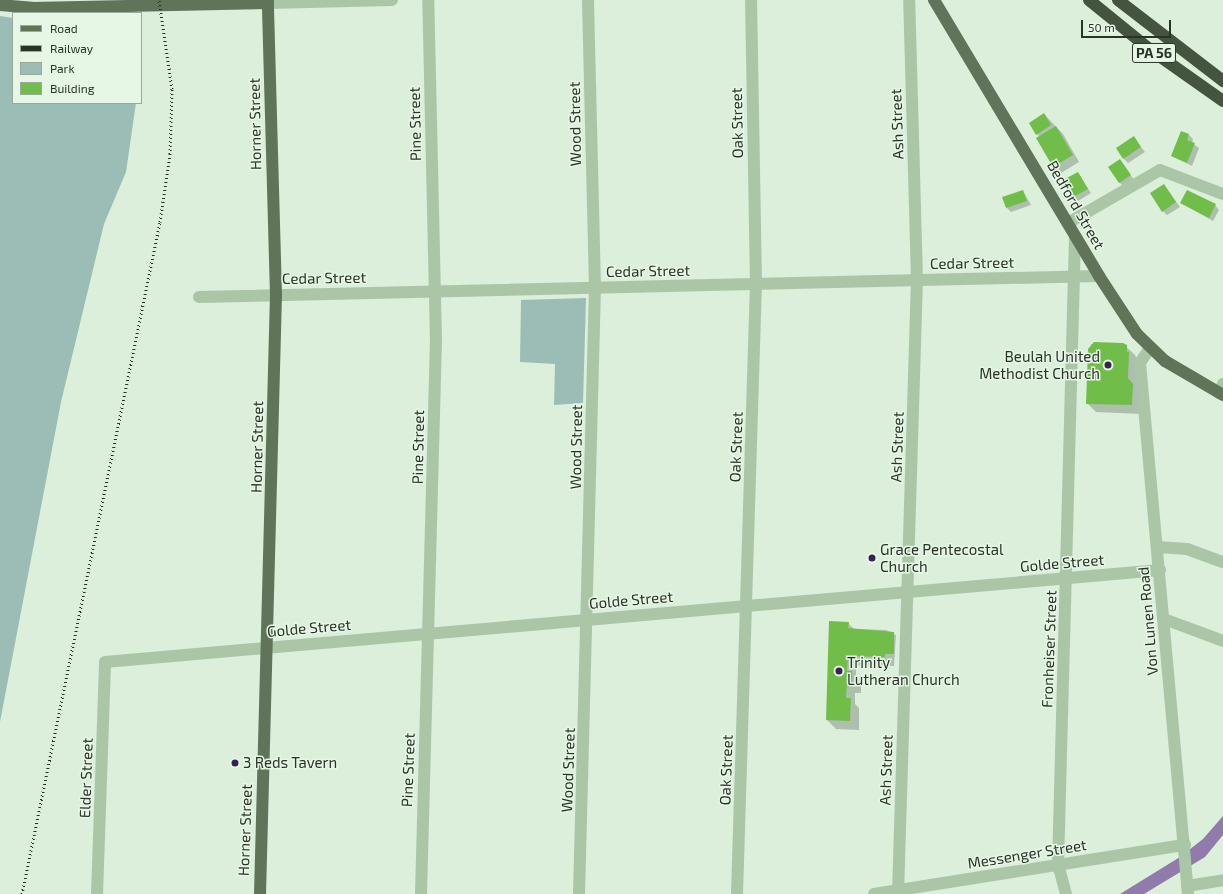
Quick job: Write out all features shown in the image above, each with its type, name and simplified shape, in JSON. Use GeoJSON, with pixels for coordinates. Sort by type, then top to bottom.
{"type":"FeatureCollection","features":[{"type":"Feature","properties":{"kind":"highway","name":"PA 56"},"geometry":{"type":"LineString","coordinates":[[1089,0],[1148,48],[1223,101]]}},
{"type":"Feature","properties":{"kind":"highway","name":"PA 56"},"geometry":{"type":"LineString","coordinates":[[1118,0],[1223,80]]}},
{"type":"Feature","properties":{"kind":"main road","name":"Bedford Street"},"geometry":{"type":"LineString","coordinates":[[934,0],[1099,276],[1137,334],[1165,361],[1222,391]]}},
{"type":"Feature","properties":{"kind":"main road"},"geometry":{"type":"LineString","coordinates":[[0,4],[32,8],[268,2]]}},
{"type":"Feature","properties":{"kind":"main road","name":"Horner Street"},"geometry":{"type":"LineString","coordinates":[[260,894],[276,295],[268,2]]}},
{"type":"Feature","properties":{"kind":"street"},"geometry":{"type":"LineString","coordinates":[[268,2],[392,0]]}},
{"type":"Feature","properties":{"kind":"street","name":"Pine Street"},"geometry":{"type":"LineString","coordinates":[[421,894],[434,466],[436,292],[428,0]]}},
{"type":"Feature","properties":{"kind":"street","name":"Wood Street"},"geometry":{"type":"LineString","coordinates":[[579,894],[596,288],[588,0]]}},
{"type":"Feature","properties":{"kind":"street","name":"Oak Street"},"geometry":{"type":"LineString","coordinates":[[737,894],[756,284],[750,0]]}},
{"type":"Feature","properties":{"kind":"street","name":"Ash Street"},"geometry":{"type":"LineString","coordinates":[[897,892],[917,280],[909,0]]}},
{"type":"Feature","properties":{"kind":"street"},"geometry":{"type":"LineString","coordinates":[[1068,223],[1160,170],[1223,194]]}},
{"type":"Feature","properties":{"kind":"street","name":"Fronheiser Street"},"geometry":{"type":"LineString","coordinates":[[1066,894],[1058,865],[1076,277],[1075,236]]}},
{"type":"Feature","properties":{"kind":"street","name":"Cedar Street"},"geometry":{"type":"LineString","coordinates":[[199,297],[1099,276]]}},
{"type":"Feature","properties":{"kind":"street","name":"Von Lunen Road"},"geometry":{"type":"LineString","coordinates":[[1150,348],[1140,363],[1158,547],[1188,890]]}},
{"type":"Feature","properties":{"kind":"street"},"geometry":{"type":"LineString","coordinates":[[1158,547],[1187,549],[1223,562]]}},
{"type":"Feature","properties":{"kind":"street","name":"Golde Street"},"geometry":{"type":"LineString","coordinates":[[106,662],[1160,570]]}},
{"type":"Feature","properties":{"kind":"street"},"geometry":{"type":"LineString","coordinates":[[1164,619],[1223,641]]}},
{"type":"Feature","properties":{"kind":"street","name":"Elder Street"},"geometry":{"type":"LineString","coordinates":[[97,894],[106,662]]}},
{"type":"Feature","properties":{"kind":"street","name":"Messenger Street"},"geometry":{"type":"LineString","coordinates":[[874,894],[897,892],[1058,865],[1185,848]]}},
{"type":"Feature","properties":{"kind":"street"},"geometry":{"type":"LineString","coordinates":[[1188,890],[1223,880]]}},
{"type":"Feature","properties":{"kind":"green space"},"geometry":{"type":"Polygon","coordinates":[[[0,16],[12,18],[12,104],[136,104],[126,172],[104,224],[61,402],[0,722],[0,16]]]}},
{"type":"Feature","properties":{"kind":"green space"},"geometry":{"type":"Polygon","coordinates":[[[586,298],[583,403],[554,405],[555,364],[520,362],[521,300],[586,298]]]}},
{"type":"Feature","properties":{"kind":"shaded area"},"geometry":{"type":"Polygon","coordinates":[[[1223,816],[1223,835],[1205,857],[1144,894],[1120,894],[1180,857],[1203,839],[1223,816]]]}},
{"type":"Feature","properties":{"kind":"building"},"geometry":{"type":"Polygon","coordinates":[[[1044,113],[1051,125],[1036,135],[1029,123],[1044,113]]]}},
{"type":"Feature","properties":{"kind":"building"},"geometry":{"type":"Polygon","coordinates":[[[1056,126],[1073,155],[1053,167],[1036,138],[1056,126]]]}},
{"type":"Feature","properties":{"kind":"building"},"geometry":{"type":"Polygon","coordinates":[[[1181,131],[1189,134],[1187,140],[1195,143],[1187,163],[1171,156],[1181,131]]]}},
{"type":"Feature","properties":{"kind":"building"},"geometry":{"type":"Polygon","coordinates":[[[1134,136],[1141,147],[1123,159],[1116,148],[1134,136]]]}},
{"type":"Feature","properties":{"kind":"building"},"geometry":{"type":"Polygon","coordinates":[[[1120,159],[1131,175],[1119,183],[1108,167],[1120,159]]]}},
{"type":"Feature","properties":{"kind":"building"},"geometry":{"type":"Polygon","coordinates":[[[1078,172],[1088,189],[1073,197],[1063,180],[1078,172]]]}},
{"type":"Feature","properties":{"kind":"building"},"geometry":{"type":"Polygon","coordinates":[[[1164,184],[1176,202],[1162,212],[1150,193],[1164,184]]]}},
{"type":"Feature","properties":{"kind":"building"},"geometry":{"type":"Polygon","coordinates":[[[1023,190],[1027,201],[1006,208],[1002,197],[1023,190]]]}},
{"type":"Feature","properties":{"kind":"building"},"geometry":{"type":"Polygon","coordinates":[[[1187,190],[1216,204],[1209,218],[1180,203],[1187,190]]]}},
{"type":"Feature","properties":{"kind":"building","name":"Beulah United Methodist Church"},"geometry":{"type":"Polygon","coordinates":[[[1094,342],[1123,343],[1127,345],[1127,352],[1129,352],[1128,378],[1133,384],[1132,405],[1086,404],[1088,349],[1094,342]]]}},
{"type":"Feature","properties":{"kind":"building","name":"Trinity Lutheran Church"},"geometry":{"type":"Polygon","coordinates":[[[829,621],[849,622],[848,628],[894,632],[894,654],[885,654],[885,657],[848,656],[847,671],[852,671],[852,684],[847,684],[846,698],[851,698],[850,721],[826,720],[829,621]]]}},
{"type":"Feature","properties":{"kind":"railway"},"geometry":{"type":"LineString","coordinates":[[22,894],[160,222],[170,154],[172,89],[159,0]]}},
{"type":"Feature","properties":{"kind":"place","name":"Beulah United Methodist Church"},"geometry":{"type":"Point","coordinates":[1108,365]}},
{"type":"Feature","properties":{"kind":"place","name":"Grace Pentecostal Church"},"geometry":{"type":"Point","coordinates":[872,558]}},
{"type":"Feature","properties":{"kind":"place","name":"Trinity Lutheran Church"},"geometry":{"type":"Point","coordinates":[839,671]}},
{"type":"Feature","properties":{"kind":"place","name":"3 Reds Tavern"},"geometry":{"type":"Point","coordinates":[235,763]}}]}
